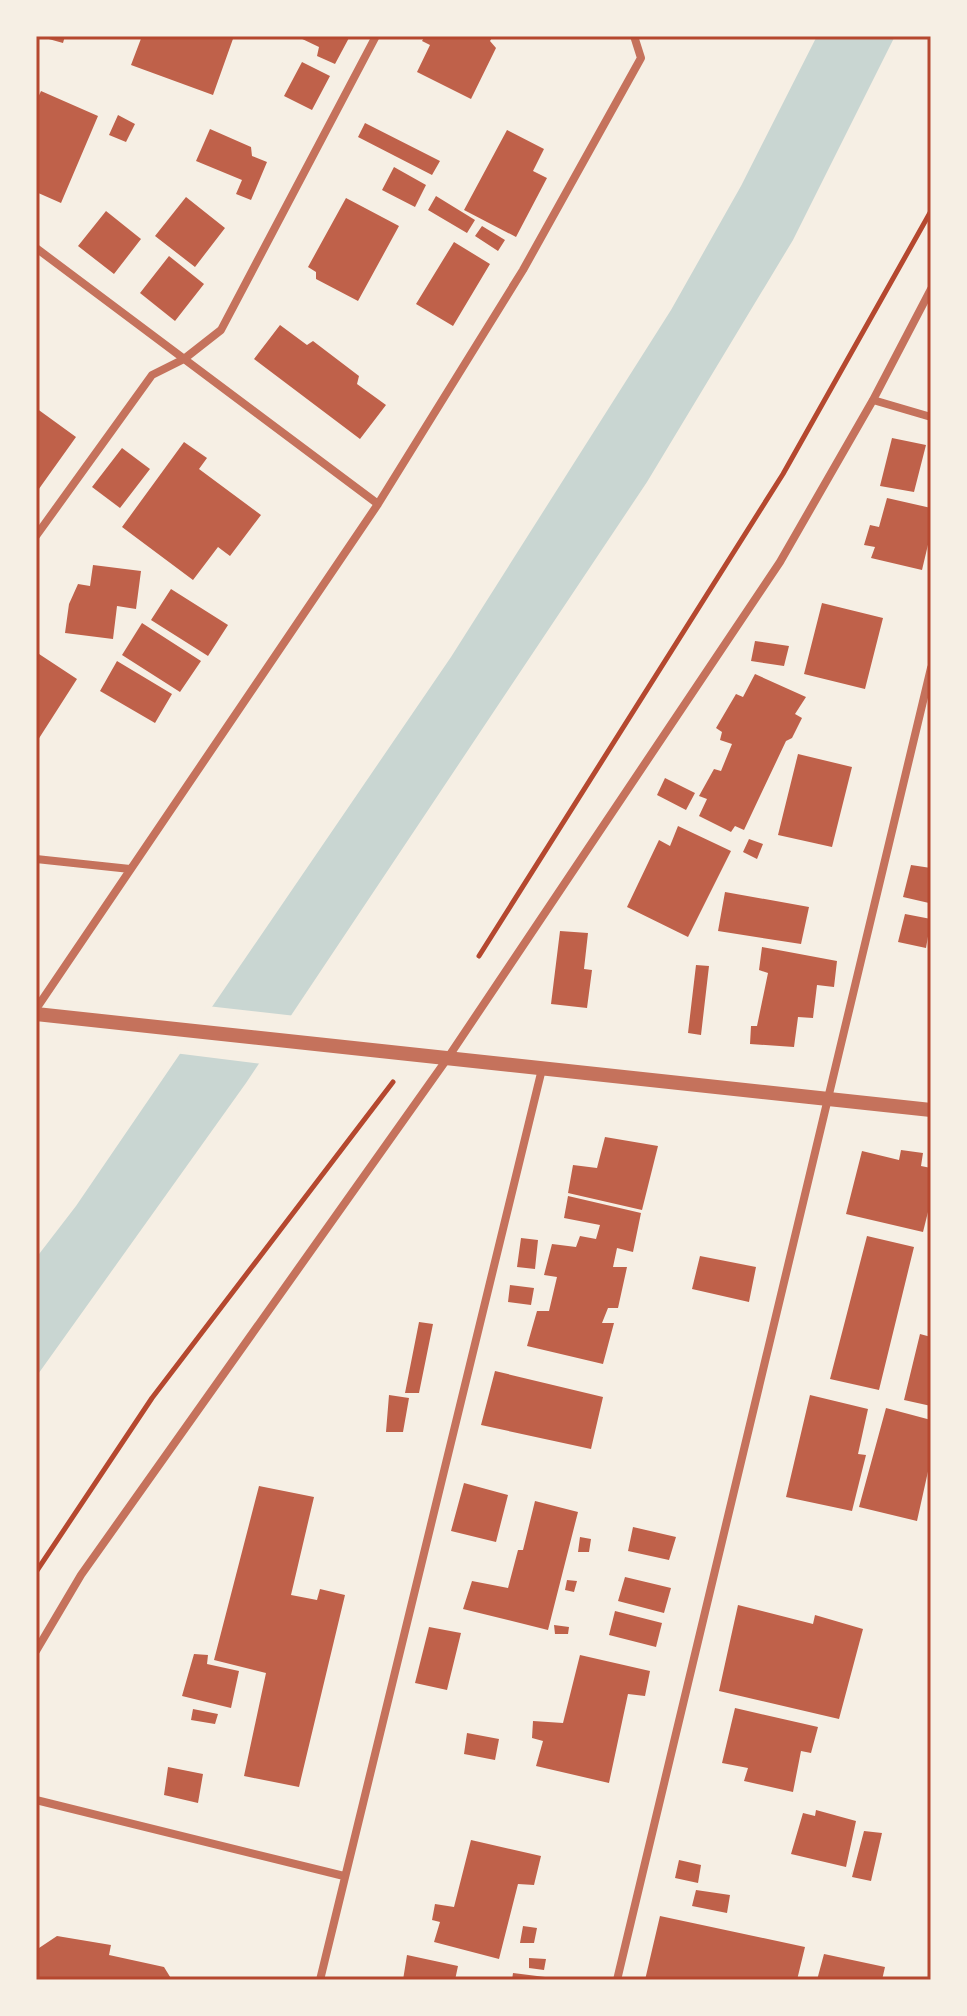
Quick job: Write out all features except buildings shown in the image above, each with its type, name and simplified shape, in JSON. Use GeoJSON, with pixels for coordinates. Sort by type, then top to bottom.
{"type":"FeatureCollection","features":[{"type":"Feature","properties":{"kind":"street"},"geometry":{"type":"LineString","coordinates":[[36,536],[152,375],[184,359],[221,330],[376,36]]}},
{"type":"Feature","properties":{"kind":"street"},"geometry":{"type":"LineString","coordinates":[[634,36],[641,58],[523,270],[378,504],[36,1012],[931,1110]]}},
{"type":"Feature","properties":{"kind":"street"},"geometry":{"type":"LineString","coordinates":[[36,248],[378,504]]}},
{"type":"Feature","properties":{"kind":"street"},"geometry":{"type":"LineString","coordinates":[[36,1651],[81,1575],[447,1059],[780,562],[873,400],[931,289]]}},
{"type":"Feature","properties":{"kind":"street"},"geometry":{"type":"LineString","coordinates":[[873,400],[931,417]]}},
{"type":"Feature","properties":{"kind":"street"},"geometry":{"type":"LineString","coordinates":[[617,1980],[931,668]]}},
{"type":"Feature","properties":{"kind":"street"},"geometry":{"type":"LineString","coordinates":[[36,859],[130,869]]}},
{"type":"Feature","properties":{"kind":"street"},"geometry":{"type":"LineString","coordinates":[[320,1980],[542,1069]]}},
{"type":"Feature","properties":{"kind":"street"},"geometry":{"type":"LineString","coordinates":[[36,1800],[344,1876]]}},
{"type":"Feature","properties":{"kind":"path"},"geometry":{"type":"LineString","coordinates":[[472,968],[783,474],[931,211]]}},
{"type":"Feature","properties":{"kind":"path"},"geometry":{"type":"LineString","coordinates":[[36,1572],[152,1398],[383,1091],[420,1056]]}},
{"type":"Feature","properties":{"kind":"shaded area"},"geometry":{"type":"Polygon","coordinates":[[[817,36],[895,36],[793,240],[647,482],[246,1083],[36,1377],[36,1258],[76,1206],[451,657],[671,310],[741,186],[817,36]]]}},
{"type":"Feature","properties":{"kind":"pier"},"geometry":{"type":"Polygon","coordinates":[[[207,1006],[296,1016],[263,1064],[174,1053],[207,1006]]]}}]}
